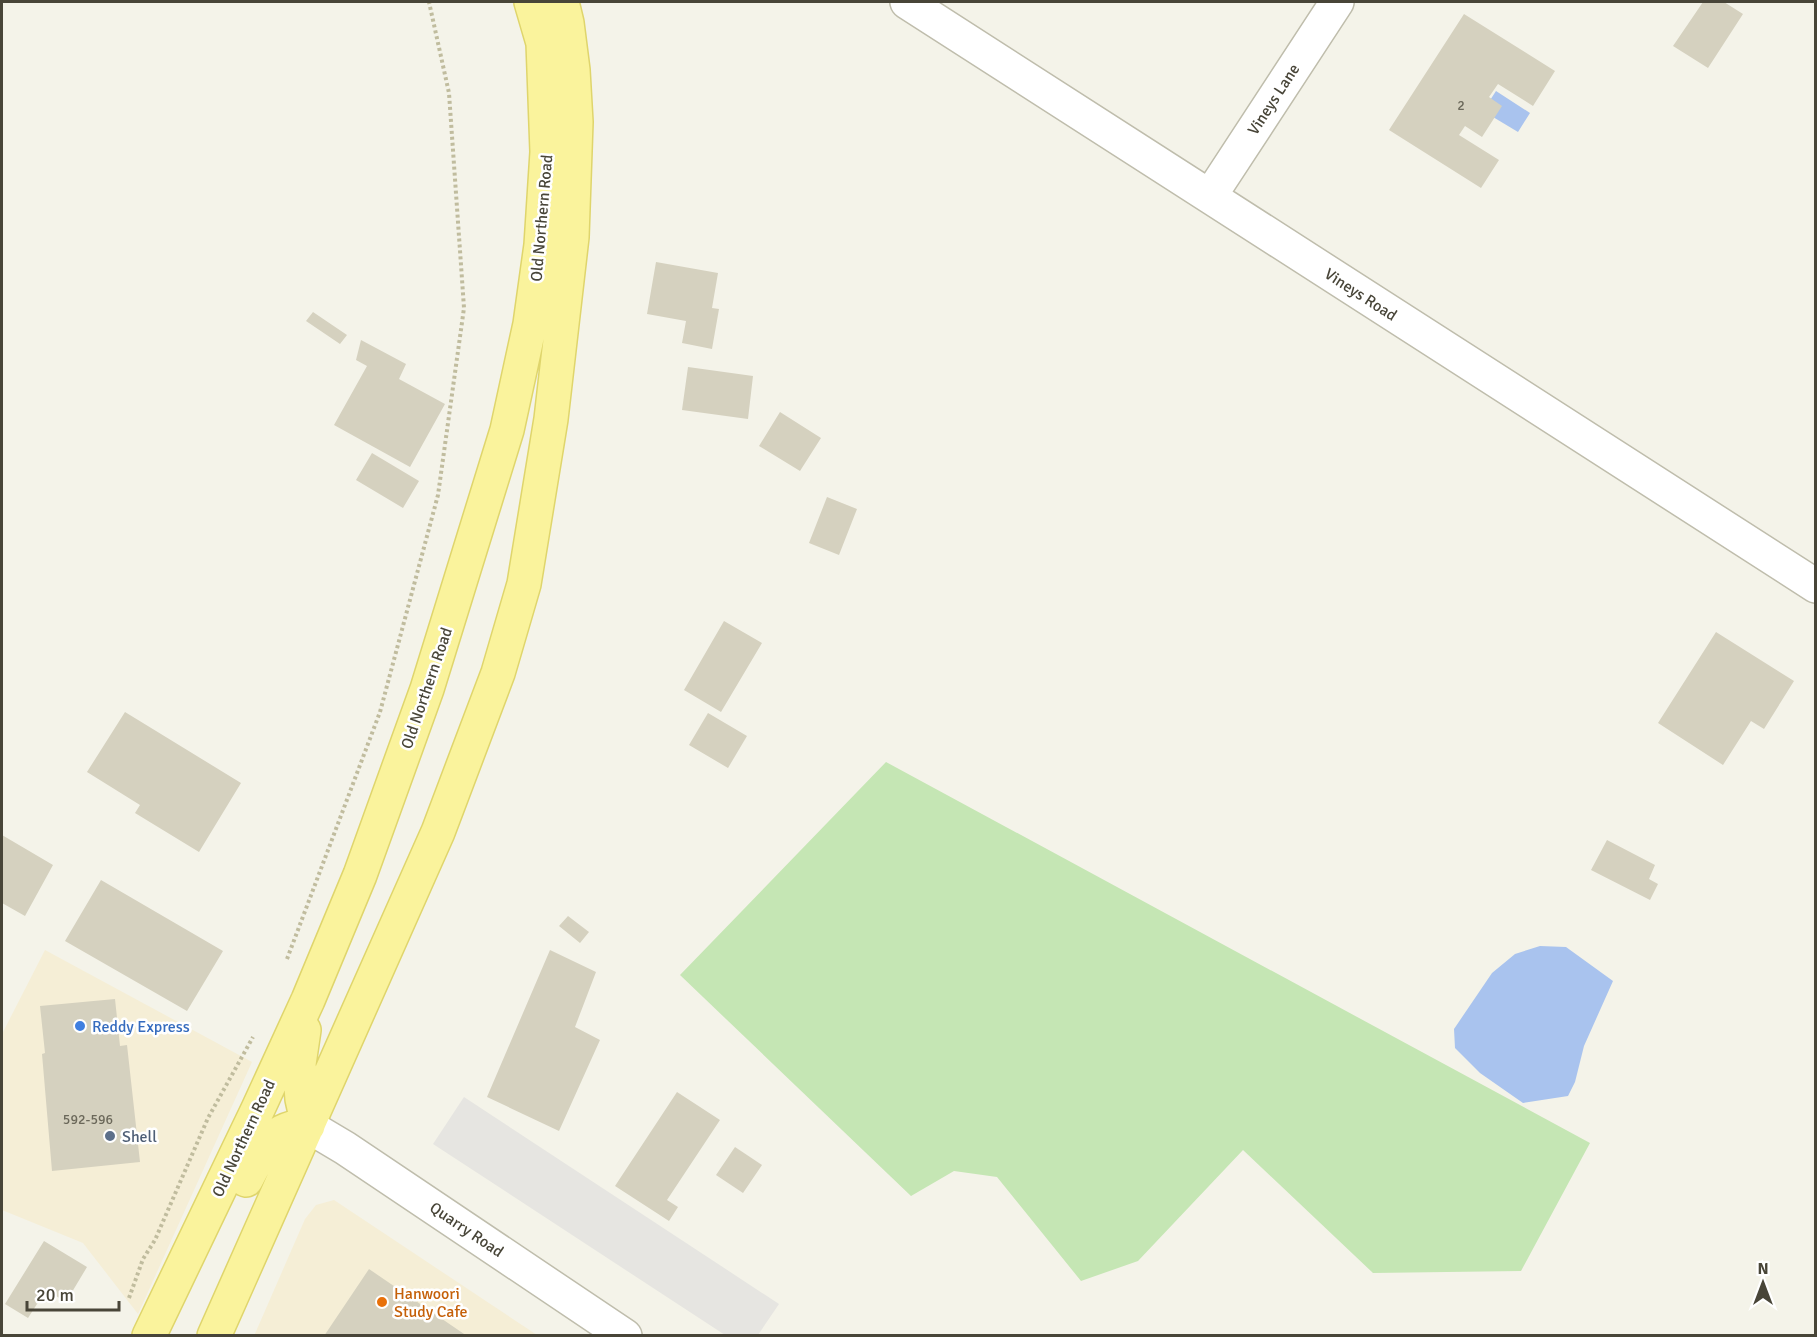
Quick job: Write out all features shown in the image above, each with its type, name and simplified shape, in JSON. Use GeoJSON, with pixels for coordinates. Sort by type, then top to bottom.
{"type":"FeatureCollection","features":[{"type":"Feature","properties":{"kind":"main road","name":"Old Northern Road"},"geometry":{"type":"LineString","coordinates":[[149,1335],[308,1000],[360,875],[427,688],[507,430],[530,324],[542,245],[547,152],[543,43],[531,2]]}},
{"type":"Feature","properties":{"kind":"main road","name":"Old Northern Road"},"geometry":{"type":"LineString","coordinates":[[214,1335],[438,832],[498,673],[524,584],[551,418],[572,237],[576,122],[570,46],[562,2]]}},
{"type":"Feature","properties":{"kind":"main road"},"geometry":{"type":"LineString","coordinates":[[192,1245],[232,1208],[268,1141],[290,1128],[308,1126],[302,1099],[299,1064],[308,1000]]}},
{"type":"Feature","properties":{"kind":"street","name":"Vineys Road"},"geometry":{"type":"LineString","coordinates":[[907,2],[1815,586]]}},
{"type":"Feature","properties":{"kind":"street","name":"Vineys Lane"},"geometry":{"type":"LineString","coordinates":[[1210,196],[1337,2]]}},
{"type":"Feature","properties":{"kind":"street","name":"Quarry Road"},"geometry":{"type":"LineString","coordinates":[[308,1126],[625,1335]]}},
{"type":"Feature","properties":{"kind":"path"},"geometry":{"type":"LineString","coordinates":[[285,965],[380,712],[438,495],[464,308],[449,93],[429,2]]}},
{"type":"Feature","properties":{"kind":"path"},"geometry":{"type":"LineString","coordinates":[[128,1303],[143,1259],[155,1240],[208,1118],[258,1028]]}},
{"type":"Feature","properties":{"kind":"shaded area","name":"Shell"},"geometry":{"type":"Polygon","coordinates":[[[45,950],[252,1062],[138,1314],[83,1243],[2,1210],[2,1034],[45,950]]]}},
{"type":"Feature","properties":{"kind":"shaded area"},"geometry":{"type":"Polygon","coordinates":[[[464,1097],[779,1304],[758,1335],[725,1335],[433,1144],[464,1097]]]}},
{"type":"Feature","properties":{"kind":"shaded area"},"geometry":{"type":"Polygon","coordinates":[[[334,1200],[537,1335],[254,1336],[305,1219],[316,1205],[334,1200]]]}},
{"type":"Feature","properties":{"kind":"green space"},"geometry":{"type":"Polygon","coordinates":[[[886,762],[1590,1143],[1521,1271],[1373,1273],[1243,1150],[1138,1261],[1081,1281],[997,1177],[954,1171],[911,1196],[680,975],[886,762]]]}},
{"type":"Feature","properties":{"kind":"water"},"geometry":{"type":"Polygon","coordinates":[[[1496,91],[1530,113],[1518,132],[1483,111],[1496,91]]]}},
{"type":"Feature","properties":{"kind":"water"},"geometry":{"type":"Polygon","coordinates":[[[1540,946],[1566,947],[1613,981],[1584,1046],[1575,1082],[1568,1096],[1523,1103],[1480,1073],[1455,1048],[1454,1029],[1492,973],[1515,954],[1540,946]]]}},
{"type":"Feature","properties":{"kind":"building"},"geometry":{"type":"Polygon","coordinates":[[[1703,2],[1724,2],[1743,14],[1708,68],[1673,46],[1703,2]]]}},
{"type":"Feature","properties":{"kind":"building"},"geometry":{"type":"Polygon","coordinates":[[[1464,14],[1555,71],[1533,106],[1498,84],[1489,97],[1502,106],[1482,137],[1465,126],[1459,135],[1499,160],[1481,188],[1389,130],[1464,14]]]}},
{"type":"Feature","properties":{"kind":"building"},"geometry":{"type":"Polygon","coordinates":[[[656,262],[718,273],[712,308],[719,309],[712,349],[682,343],[686,321],[647,314],[656,262]]]}},
{"type":"Feature","properties":{"kind":"building"},"geometry":{"type":"Polygon","coordinates":[[[313,312],[347,335],[340,344],[306,321],[313,312]]]}},
{"type":"Feature","properties":{"kind":"building"},"geometry":{"type":"Polygon","coordinates":[[[361,340],[406,364],[399,379],[445,404],[410,467],[334,425],[367,366],[356,360],[361,340]]]}},
{"type":"Feature","properties":{"kind":"building"},"geometry":{"type":"Polygon","coordinates":[[[688,367],[753,376],[748,419],[682,410],[688,367]]]}},
{"type":"Feature","properties":{"kind":"building"},"geometry":{"type":"Polygon","coordinates":[[[780,412],[821,438],[800,471],[759,446],[780,412]]]}},
{"type":"Feature","properties":{"kind":"building"},"geometry":{"type":"Polygon","coordinates":[[[372,453],[419,481],[403,508],[356,480],[372,453]]]}},
{"type":"Feature","properties":{"kind":"building"},"geometry":{"type":"Polygon","coordinates":[[[827,497],[857,509],[839,555],[809,543],[827,497]]]}},
{"type":"Feature","properties":{"kind":"building"},"geometry":{"type":"Polygon","coordinates":[[[724,621],[762,643],[721,712],[684,690],[724,621]]]}},
{"type":"Feature","properties":{"kind":"building"},"geometry":{"type":"Polygon","coordinates":[[[1716,632],[1794,681],[1764,729],[1751,721],[1723,765],[1658,723],[1716,632]]]}},
{"type":"Feature","properties":{"kind":"building"},"geometry":{"type":"Polygon","coordinates":[[[125,712],[241,783],[199,852],[135,813],[140,805],[87,772],[125,712]]]}},
{"type":"Feature","properties":{"kind":"building"},"geometry":{"type":"Polygon","coordinates":[[[708,713],[747,736],[728,768],[689,745],[708,713]]]}},
{"type":"Feature","properties":{"kind":"building"},"geometry":{"type":"Polygon","coordinates":[[[2,835],[53,865],[25,916],[2,903],[2,835]]]}},
{"type":"Feature","properties":{"kind":"building"},"geometry":{"type":"Polygon","coordinates":[[[1607,840],[1655,865],[1649,879],[1658,884],[1650,900],[1591,870],[1607,840]]]}},
{"type":"Feature","properties":{"kind":"building"},"geometry":{"type":"Polygon","coordinates":[[[101,880],[223,951],[187,1011],[65,941],[101,880]]]}},
{"type":"Feature","properties":{"kind":"building"},"geometry":{"type":"Polygon","coordinates":[[[568,916],[589,932],[580,943],[559,926],[568,916]]]}},
{"type":"Feature","properties":{"kind":"building"},"geometry":{"type":"Polygon","coordinates":[[[550,950],[596,972],[575,1027],[600,1040],[559,1131],[487,1097],[550,950]]]}},
{"type":"Feature","properties":{"kind":"building"},"geometry":{"type":"Polygon","coordinates":[[[115,999],[120,1046],[127,1045],[140,1162],[52,1171],[40,1006],[115,999]]]}},
{"type":"Feature","properties":{"kind":"building"},"geometry":{"type":"Polygon","coordinates":[[[677,1092],[720,1120],[667,1200],[678,1207],[669,1221],[615,1186],[677,1092]]]}},
{"type":"Feature","properties":{"kind":"building"},"geometry":{"type":"Polygon","coordinates":[[[735,1147],[762,1165],[743,1193],[716,1175],[735,1147]]]}},
{"type":"Feature","properties":{"kind":"building"},"geometry":{"type":"Polygon","coordinates":[[[44,1241],[87,1267],[66,1302],[46,1290],[28,1318],[5,1304],[44,1241]]]}},
{"type":"Feature","properties":{"kind":"building","name":"Hanwoori Study Cafe"},"geometry":{"type":"Polygon","coordinates":[[[369,1269],[467,1336],[324,1336],[369,1269]]]}},
{"type":"Feature","properties":{"kind":"place","name":"Reddy Express"},"geometry":{"type":"Point","coordinates":[80,1026]}},
{"type":"Feature","properties":{"kind":"place","name":"Shell"},"geometry":{"type":"Point","coordinates":[110,1136]}},
{"type":"Feature","properties":{"kind":"place","name":"Hanwoori Study Cafe"},"geometry":{"type":"Point","coordinates":[382,1302]}}]}
